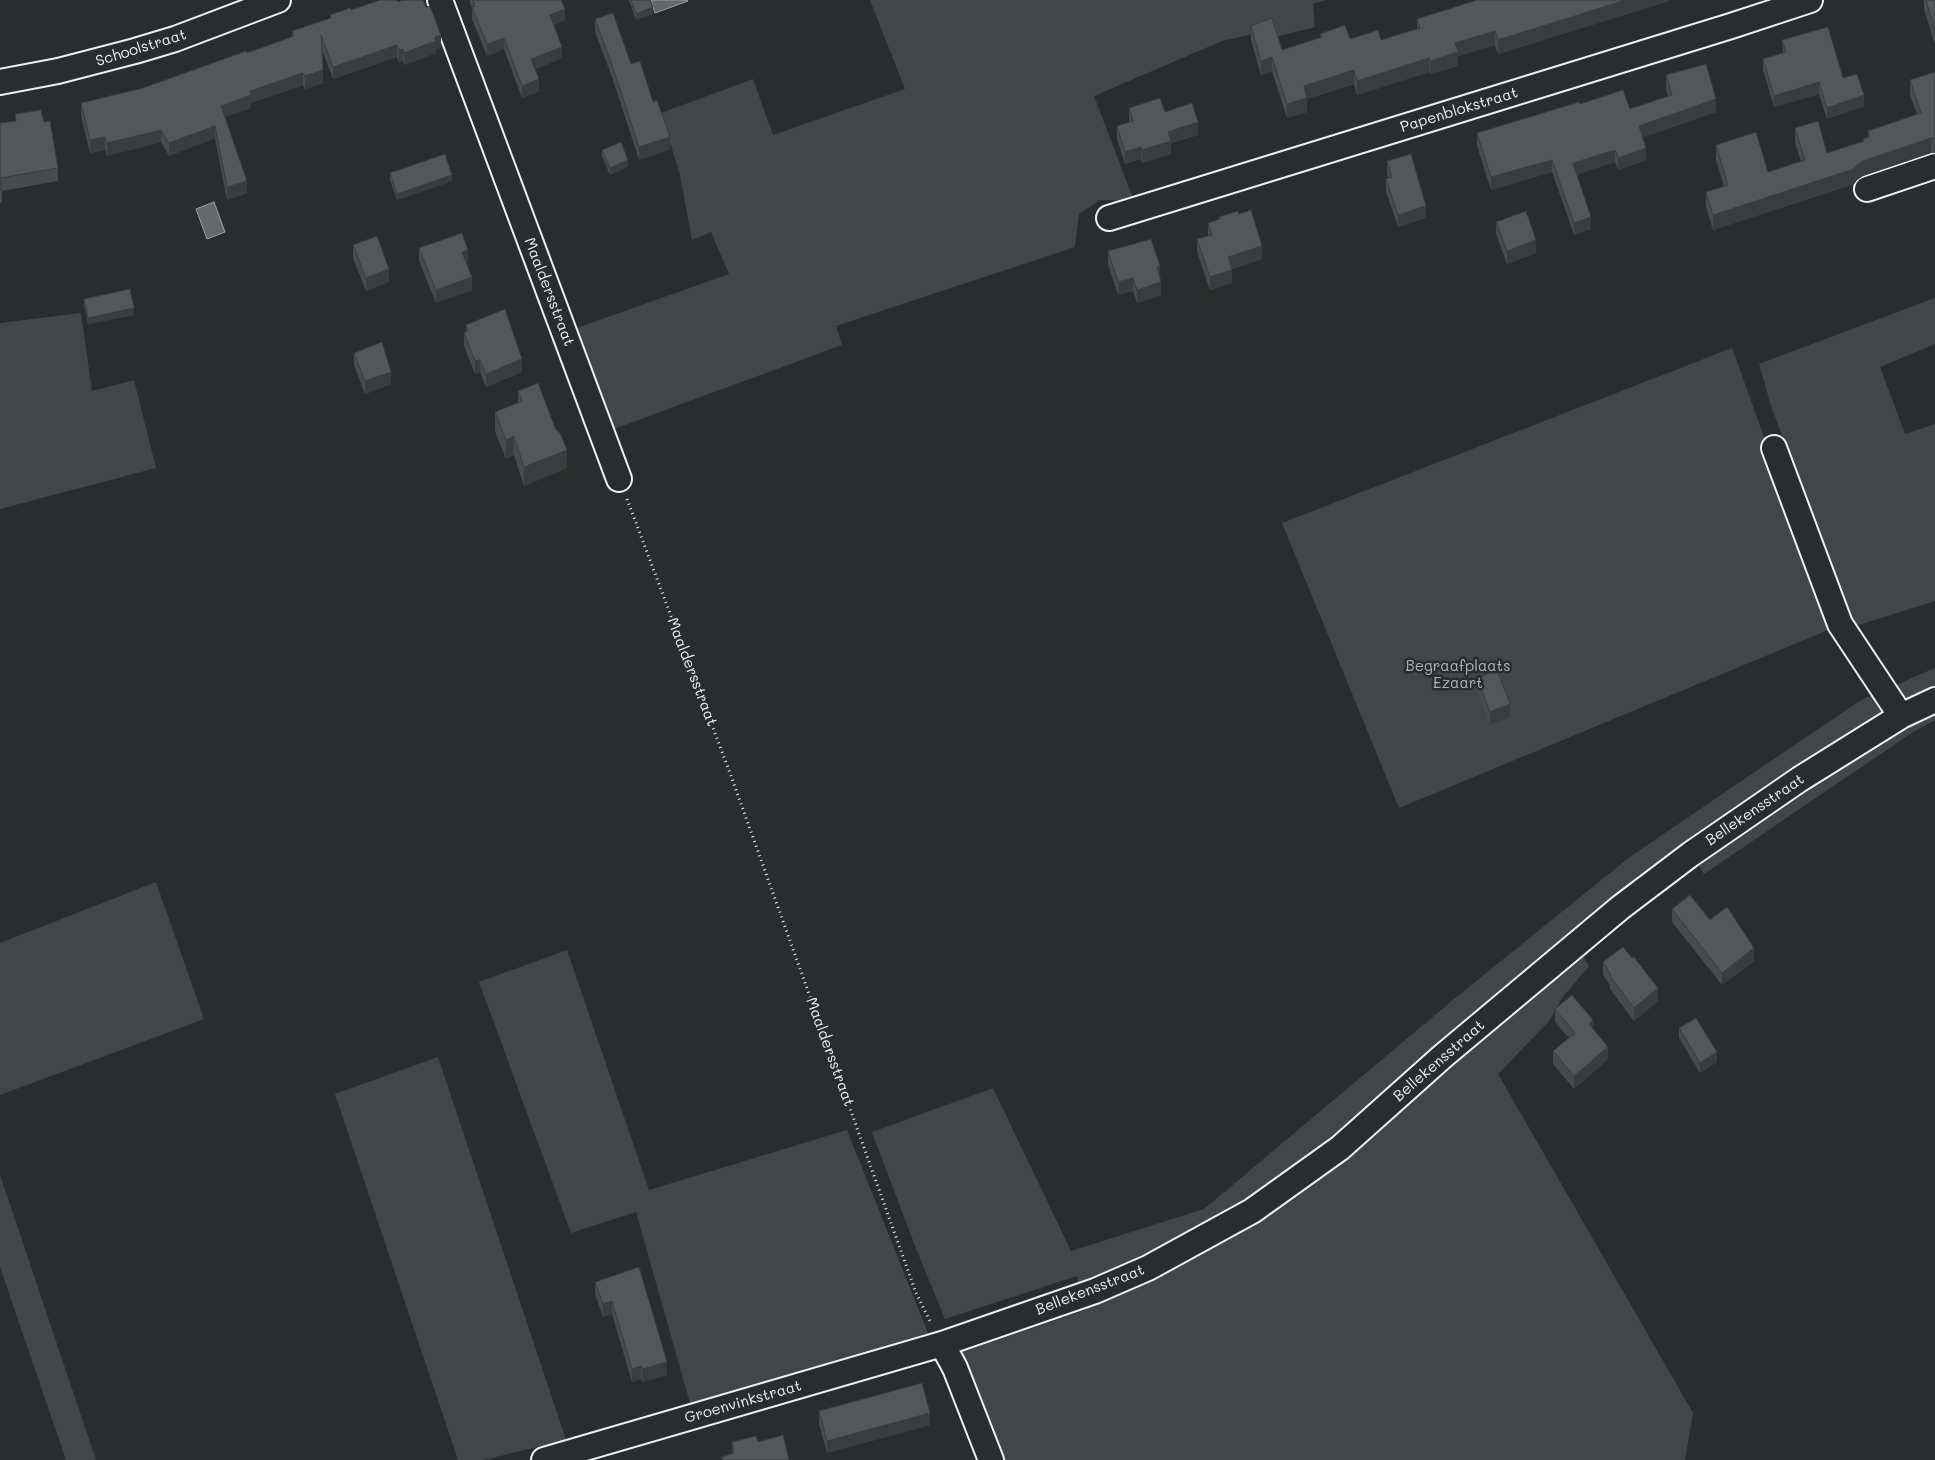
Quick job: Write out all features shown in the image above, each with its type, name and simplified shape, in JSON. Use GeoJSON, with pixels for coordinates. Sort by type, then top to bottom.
{"type":"FeatureCollection","features":[{"type":"Feature","properties":{"kind":"street","name":"Schoolstraat"},"geometry":{"type":"LineString","coordinates":[[0,82],[58,71],[175,39],[278,0]]}},
{"type":"Feature","properties":{"kind":"street","name":"Maaldersstraat"},"geometry":{"type":"LineString","coordinates":[[440,0],[619,478]]}},
{"type":"Feature","properties":{"kind":"street","name":"Papenblokstraat"},"geometry":{"type":"LineString","coordinates":[[1109,218],[1722,29],[1810,0]]}},
{"type":"Feature","properties":{"kind":"street"},"geometry":{"type":"LineString","coordinates":[[1866,189],[1935,166]]}},
{"type":"Feature","properties":{"kind":"street"},"geometry":{"type":"LineString","coordinates":[[1774,448],[1840,624],[1901,716]]}},
{"type":"Feature","properties":{"kind":"street","name":"Bellekensstraat"},"geometry":{"type":"LineString","coordinates":[[942,1344],[1096,1291],[1148,1268],[1252,1211],[1340,1148],[1444,1056],[1599,926],[1691,854],[1800,779],[1901,716],[1935,700]]}},
{"type":"Feature","properties":{"kind":"street"},"geometry":{"type":"LineString","coordinates":[[942,1344],[955,1368],[991,1460]]}},
{"type":"Feature","properties":{"kind":"street","name":"Groenvinkstraat"},"geometry":{"type":"LineString","coordinates":[[544,1460],[942,1344]]}},
{"type":"Feature","properties":{"kind":"path","name":"Maaldersstraat"},"geometry":{"type":"LineString","coordinates":[[619,478],[730,773],[916,1292],[942,1344]]}},
{"type":"Feature","properties":{"kind":"green space"},"geometry":{"type":"Polygon","coordinates":[[[870,0],[1325,0],[1313,4],[1315,27],[1275,37],[1273,29],[1222,41],[1094,96],[1134,201],[1100,200],[1079,214],[1075,247],[836,326],[842,345],[611,430],[574,329],[729,274],[711,232],[692,240],[680,175],[661,113],[753,79],[773,135],[905,89],[870,0]]]}},
{"type":"Feature","properties":{"kind":"green space"},"geometry":{"type":"Polygon","coordinates":[[[1935,298],[1935,344],[1880,367],[1905,434],[1935,424],[1935,601],[1849,628],[1810,508],[1772,409],[1759,364],[1935,298]]]}},
{"type":"Feature","properties":{"kind":"green space"},"geometry":{"type":"Polygon","coordinates":[[[81,313],[92,391],[134,380],[156,468],[0,509],[0,323],[81,313]]]}},
{"type":"Feature","properties":{"kind":"green space","name":"Begraafplaats Ezaart"},"geometry":{"type":"Polygon","coordinates":[[[1732,348],[1833,628],[1399,808],[1282,523],[1732,348]]]}},
{"type":"Feature","properties":{"kind":"green space"},"geometry":{"type":"Polygon","coordinates":[[[1935,668],[1935,720],[1910,734],[1704,874],[1697,863],[1583,956],[1589,966],[1562,998],[1550,1020],[1498,1074],[1693,1413],[1685,1460],[1005,1460],[960,1353],[1086,1310],[1077,1276],[945,1319],[872,1132],[993,1088],[1071,1251],[1204,1209],[1454,999],[1631,856],[1861,700],[1935,668]]]}},
{"type":"Feature","properties":{"kind":"green space"},"geometry":{"type":"Polygon","coordinates":[[[156,882],[204,1019],[0,1095],[0,943],[156,882]]]}},
{"type":"Feature","properties":{"kind":"green space"},"geometry":{"type":"Polygon","coordinates":[[[567,950],[649,1190],[847,1130],[928,1333],[690,1403],[636,1212],[571,1233],[479,982],[567,950]]]}},
{"type":"Feature","properties":{"kind":"green space"},"geometry":{"type":"Polygon","coordinates":[[[438,1057],[566,1440],[484,1460],[458,1460],[335,1094],[438,1057]]]}},
{"type":"Feature","properties":{"kind":"green space"},"geometry":{"type":"Polygon","coordinates":[[[0,1175],[96,1460],[66,1460],[0,1267],[0,1175]]]}},
{"type":"Feature","properties":{"kind":"shaded area"},"geometry":{"type":"Polygon","coordinates":[[[651,0],[687,0],[688,1],[655,13],[651,0]]]}},
{"type":"Feature","properties":{"kind":"shaded area"},"geometry":{"type":"Polygon","coordinates":[[[214,202],[225,232],[207,239],[196,209],[214,202]]]}},
{"type":"Feature","properties":{"kind":"building"},"geometry":{"type":"Polygon","coordinates":[[[380,0],[396,0],[398,2],[402,0],[423,0],[426,7],[430,6],[441,35],[435,37],[436,41],[404,53],[403,49],[399,50],[397,45],[333,67],[321,35],[323,70],[305,76],[303,73],[250,91],[251,95],[221,106],[247,181],[227,187],[215,126],[169,143],[161,130],[107,143],[105,137],[90,140],[81,103],[143,88],[246,51],[247,53],[294,36],[292,31],[331,18],[330,15],[380,0]]]}},
{"type":"Feature","properties":{"kind":"building"},"geometry":{"type":"Polygon","coordinates":[[[473,0],[561,0],[565,9],[550,15],[562,47],[531,59],[539,79],[522,86],[504,38],[487,44],[472,7],[475,6],[473,0]]]}},
{"type":"Feature","properties":{"kind":"building"},"geometry":{"type":"Polygon","coordinates":[[[631,0],[650,0],[653,7],[636,14],[631,0]]]}},
{"type":"Feature","properties":{"kind":"building"},"geometry":{"type":"Polygon","coordinates":[[[1477,0],[1626,0],[1498,40],[1495,31],[1455,43],[1458,52],[1430,61],[1429,58],[1357,81],[1354,70],[1304,86],[1307,98],[1287,104],[1272,57],[1261,61],[1251,26],[1272,18],[1282,50],[1322,37],[1320,34],[1345,25],[1350,39],[1378,30],[1381,40],[1420,28],[1417,19],[1477,0]]]}},
{"type":"Feature","properties":{"kind":"building"},"geometry":{"type":"Polygon","coordinates":[[[1926,0],[1935,0],[1935,30],[1926,0]]]}},
{"type":"Feature","properties":{"kind":"building"},"geometry":{"type":"Polygon","coordinates":[[[613,13],[631,64],[640,61],[653,102],[657,100],[670,137],[639,147],[595,19],[613,13]]]}},
{"type":"Feature","properties":{"kind":"building"},"geometry":{"type":"Polygon","coordinates":[[[1828,27],[1843,78],[1857,74],[1864,95],[1827,108],[1819,82],[1774,96],[1763,59],[1786,52],[1782,40],[1828,27]]]}},
{"type":"Feature","properties":{"kind":"building"},"geometry":{"type":"Polygon","coordinates":[[[1706,64],[1716,99],[1639,126],[1646,148],[1618,158],[1615,150],[1573,163],[1591,217],[1574,223],[1552,160],[1491,177],[1477,133],[1623,90],[1630,109],[1672,95],[1666,75],[1706,64]]]}},
{"type":"Feature","properties":{"kind":"building"},"geometry":{"type":"Polygon","coordinates":[[[1935,72],[1935,138],[1863,161],[1854,169],[1713,215],[1706,192],[1728,185],[1716,145],[1756,132],[1768,172],[1805,160],[1795,128],[1818,121],[1827,153],[1864,141],[1863,139],[1870,137],[1868,131],[1921,113],[1910,80],[1935,72]]]}},
{"type":"Feature","properties":{"kind":"building"},"geometry":{"type":"Polygon","coordinates":[[[1160,98],[1165,112],[1192,103],[1198,122],[1168,132],[1171,141],[1142,150],[1141,147],[1125,152],[1117,126],[1133,121],[1129,108],[1160,98]]]}},
{"type":"Feature","properties":{"kind":"building"},"geometry":{"type":"Polygon","coordinates":[[[41,110],[44,122],[50,121],[58,168],[0,178],[0,123],[16,121],[15,114],[41,110]]]}},
{"type":"Feature","properties":{"kind":"building"},"geometry":{"type":"Polygon","coordinates":[[[621,142],[628,160],[610,168],[602,150],[621,142]]]}},
{"type":"Feature","properties":{"kind":"building"},"geometry":{"type":"Polygon","coordinates":[[[445,154],[452,175],[397,194],[390,173],[445,154]]]}},
{"type":"Feature","properties":{"kind":"building"},"geometry":{"type":"Polygon","coordinates":[[[1411,154],[1426,206],[1398,215],[1386,179],[1392,177],[1387,161],[1411,154]]]}},
{"type":"Feature","properties":{"kind":"building"},"geometry":{"type":"Polygon","coordinates":[[[1251,210],[1262,246],[1228,257],[1232,270],[1210,277],[1197,239],[1212,235],[1208,223],[1220,219],[1219,217],[1238,211],[1239,214],[1251,210]]]}},
{"type":"Feature","properties":{"kind":"building"},"geometry":{"type":"Polygon","coordinates":[[[1526,211],[1536,240],[1507,251],[1496,222],[1526,211]]]}},
{"type":"Feature","properties":{"kind":"building"},"geometry":{"type":"Polygon","coordinates":[[[462,233],[468,250],[462,252],[472,277],[436,290],[419,248],[462,233]]]}},
{"type":"Feature","properties":{"kind":"building"},"geometry":{"type":"Polygon","coordinates":[[[377,236],[389,269],[366,278],[353,245],[377,236]]]}},
{"type":"Feature","properties":{"kind":"building"},"geometry":{"type":"Polygon","coordinates":[[[1151,239],[1160,266],[1157,267],[1161,282],[1137,290],[1133,278],[1118,282],[1108,251],[1151,239]]]}},
{"type":"Feature","properties":{"kind":"building"},"geometry":{"type":"Polygon","coordinates":[[[130,289],[134,308],[88,318],[84,299],[130,289]]]}},
{"type":"Feature","properties":{"kind":"building"},"geometry":{"type":"Polygon","coordinates":[[[505,309],[522,359],[486,374],[480,360],[475,361],[464,333],[468,331],[466,325],[505,309]]]}},
{"type":"Feature","properties":{"kind":"building"},"geometry":{"type":"Polygon","coordinates":[[[382,342],[391,372],[365,381],[354,353],[382,342]]]}},
{"type":"Feature","properties":{"kind":"building"},"geometry":{"type":"Polygon","coordinates":[[[538,383],[556,430],[560,433],[567,450],[524,467],[514,436],[506,440],[495,412],[522,401],[518,391],[538,383]]]}},
{"type":"Feature","properties":{"kind":"building"},"geometry":{"type":"Polygon","coordinates":[[[1497,670],[1510,704],[1490,712],[1477,678],[1497,670]]]}},
{"type":"Feature","properties":{"kind":"building"},"geometry":{"type":"Polygon","coordinates":[[[1690,895],[1710,920],[1727,907],[1754,948],[1722,973],[1672,909],[1690,895]]]}},
{"type":"Feature","properties":{"kind":"building"},"geometry":{"type":"Polygon","coordinates":[[[1623,947],[1632,958],[1634,957],[1658,988],[1634,1008],[1610,976],[1603,962],[1623,947]]]}},
{"type":"Feature","properties":{"kind":"building"},"geometry":{"type":"Polygon","coordinates":[[[1572,995],[1593,1020],[1589,1024],[1608,1047],[1574,1076],[1553,1051],[1575,1033],[1555,1009],[1572,995]]]}},
{"type":"Feature","properties":{"kind":"building"},"geometry":{"type":"Polygon","coordinates":[[[1696,1018],[1717,1052],[1700,1063],[1679,1028],[1696,1018]]]}},
{"type":"Feature","properties":{"kind":"building"},"geometry":{"type":"Polygon","coordinates":[[[639,1267],[667,1362],[642,1369],[641,1366],[632,1369],[612,1301],[603,1304],[595,1282],[639,1267]]]}},
{"type":"Feature","properties":{"kind":"building"},"geometry":{"type":"Polygon","coordinates":[[[922,1383],[930,1413],[827,1441],[819,1411],[922,1383]]]}},
{"type":"Feature","properties":{"kind":"building"},"geometry":{"type":"Polygon","coordinates":[[[783,1435],[789,1460],[723,1460],[722,1457],[734,1453],[732,1442],[756,1436],[758,1442],[783,1435]]]}}]}
